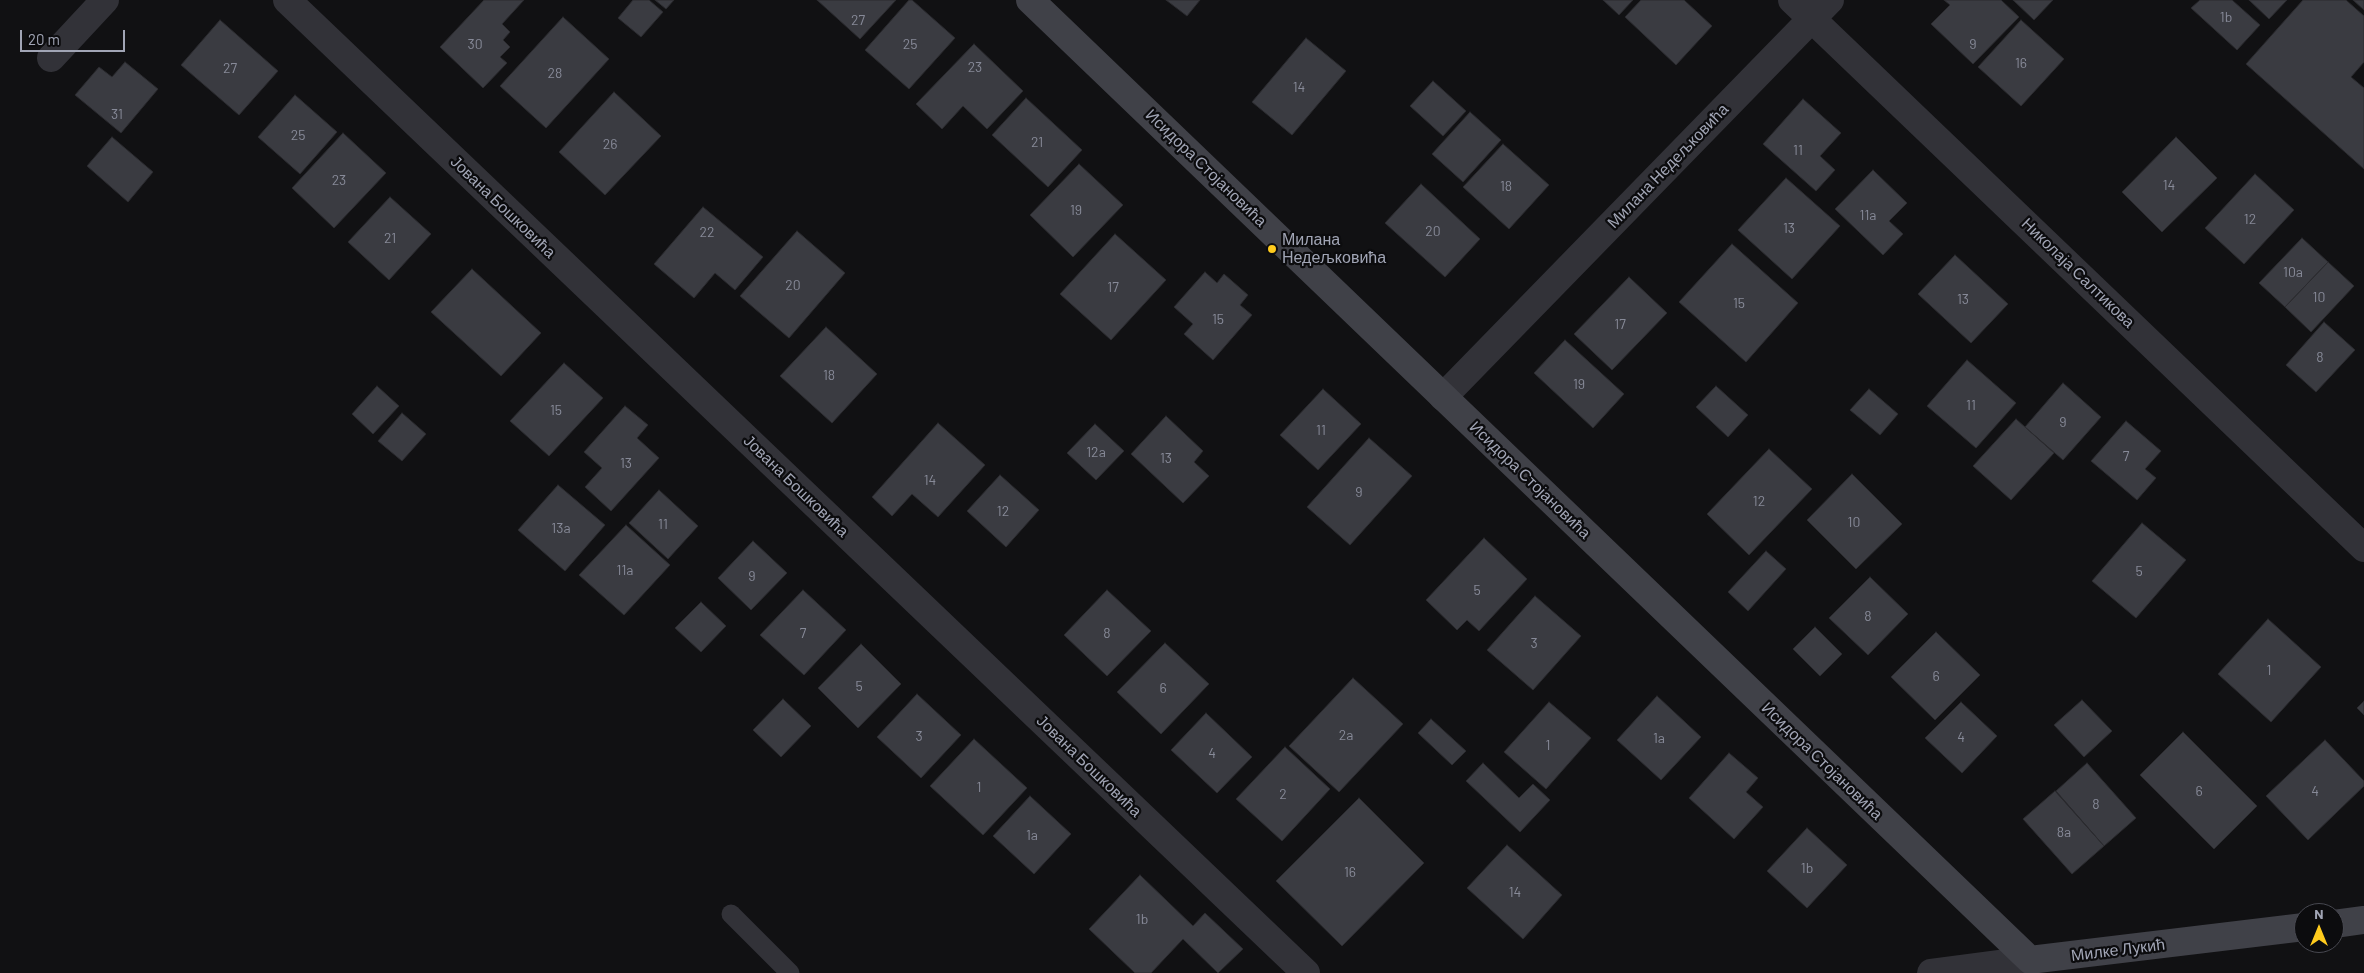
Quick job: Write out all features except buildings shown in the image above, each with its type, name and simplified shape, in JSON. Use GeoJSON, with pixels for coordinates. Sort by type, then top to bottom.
{"type":"FeatureCollection","features":[{"type":"Feature","properties":{"kind":"street"},"geometry":{"type":"LineString","coordinates":[[51,58],[105,0]]}},
{"type":"Feature","properties":{"kind":"street","name":"Јована Бошковића"},"geometry":{"type":"LineString","coordinates":[[287,0],[1306,973]]}},
{"type":"Feature","properties":{"kind":"street","name":"Исидора Стојановића"},"geometry":{"type":"LineString","coordinates":[[1030,0],[2030,960]]}},
{"type":"Feature","properties":{"kind":"street","name":"Николаја Салтикова"},"geometry":{"type":"LineString","coordinates":[[1792,0],[2364,548]]}},
{"type":"Feature","properties":{"kind":"street","name":"Милана Недељковића"},"geometry":{"type":"LineString","coordinates":[[1443,397],[1830,0]]}},
{"type":"Feature","properties":{"kind":"street"},"geometry":{"type":"LineString","coordinates":[[2344,923],[2364,920]]}},
{"type":"Feature","properties":{"kind":"street","name":"Милке Лукић"},"geometry":{"type":"LineString","coordinates":[[1931,973],[2294,928]]}},
{"type":"Feature","properties":{"kind":"lane"},"geometry":{"type":"LineString","coordinates":[[731,914],[790,973]]}},
{"type":"Feature","properties":{"kind":"place","name":"Милана Недељковића"},"geometry":{"type":"Point","coordinates":[1272,249]}}]}
